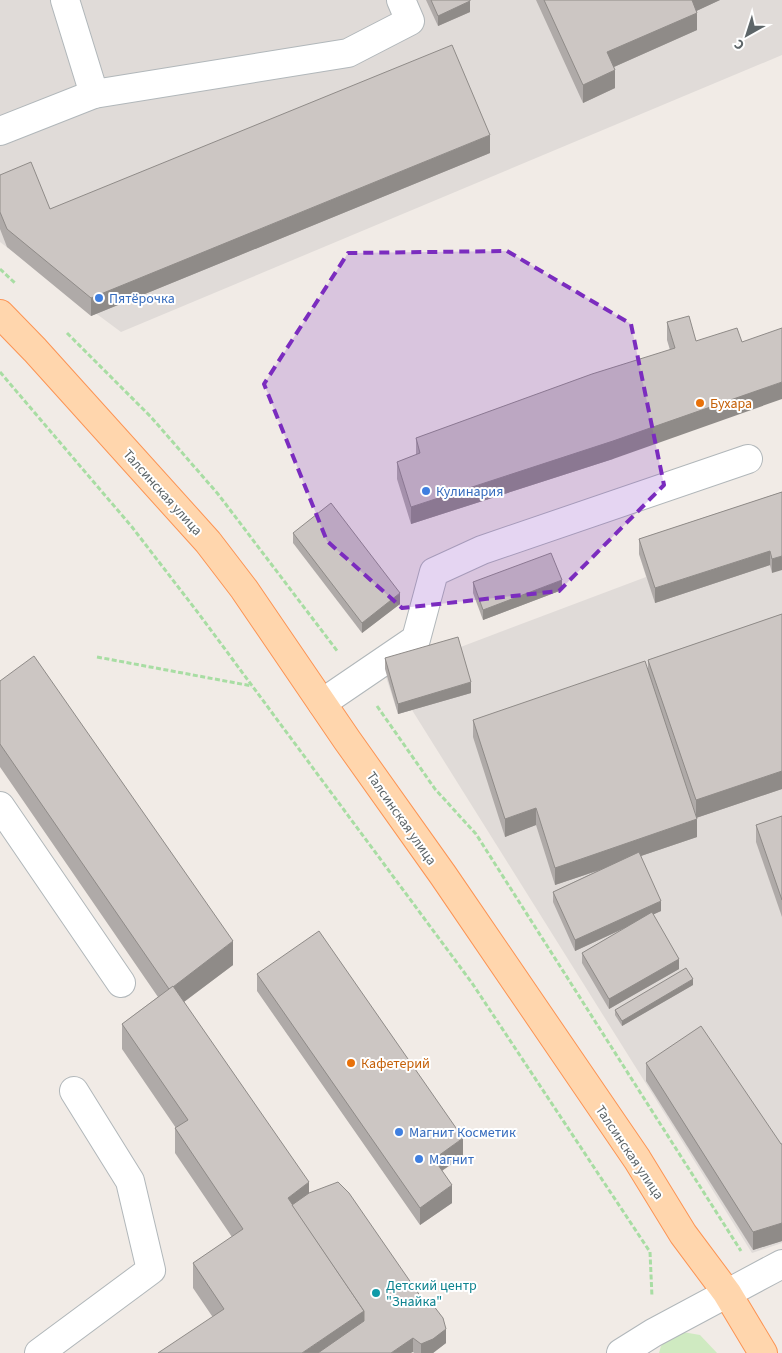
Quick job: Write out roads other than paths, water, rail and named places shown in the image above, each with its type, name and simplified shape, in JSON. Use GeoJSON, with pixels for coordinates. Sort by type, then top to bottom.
{"type":"FeatureCollection","features":[{"type":"Feature","properties":{"kind":"main road","name":"Талсинская улица"},"geometry":{"type":"LineString","coordinates":[[0,314],[35,350],[208,542],[244,589],[637,1159],[684,1234],[726,1293],[763,1353]]}},
{"type":"Feature","properties":{"kind":"lane"},"geometry":{"type":"LineString","coordinates":[[65,0],[94,94]]}},
{"type":"Feature","properties":{"kind":"lane"},"geometry":{"type":"LineString","coordinates":[[0,131],[94,94],[348,52],[410,21],[401,0]]}},
{"type":"Feature","properties":{"kind":"lane"},"geometry":{"type":"LineString","coordinates":[[322,703],[416,639],[434,572],[482,550],[748,459]]}},
{"type":"Feature","properties":{"kind":"lane"},"geometry":{"type":"LineString","coordinates":[[0,806],[121,983]]}},
{"type":"Feature","properties":{"kind":"lane"},"geometry":{"type":"LineString","coordinates":[[39,1353],[151,1270],[130,1182],[74,1091]]}},
{"type":"Feature","properties":{"kind":"lane"},"geometry":{"type":"LineString","coordinates":[[621,1353],[651,1343],[726,1293],[782,1264]]}},
{"type":"Feature","properties":{"kind":"place","name":"Пятёрочка"},"geometry":{"type":"Point","coordinates":[99,298]}},
{"type":"Feature","properties":{"kind":"place","name":"Бухара"},"geometry":{"type":"Point","coordinates":[700,403]}},
{"type":"Feature","properties":{"kind":"place","name":"Кулинария"},"geometry":{"type":"Point","coordinates":[426,491]}},
{"type":"Feature","properties":{"kind":"place","name":"Кафетерий"},"geometry":{"type":"Point","coordinates":[351,1063]}},
{"type":"Feature","properties":{"kind":"place","name":"Магнит Косметик"},"geometry":{"type":"Point","coordinates":[399,1132]}},
{"type":"Feature","properties":{"kind":"place","name":"Магнит"},"geometry":{"type":"Point","coordinates":[419,1159]}},
{"type":"Feature","properties":{"kind":"place","name":"Детский центр \"Знайка\""},"geometry":{"type":"Point","coordinates":[376,1293]}}]}
